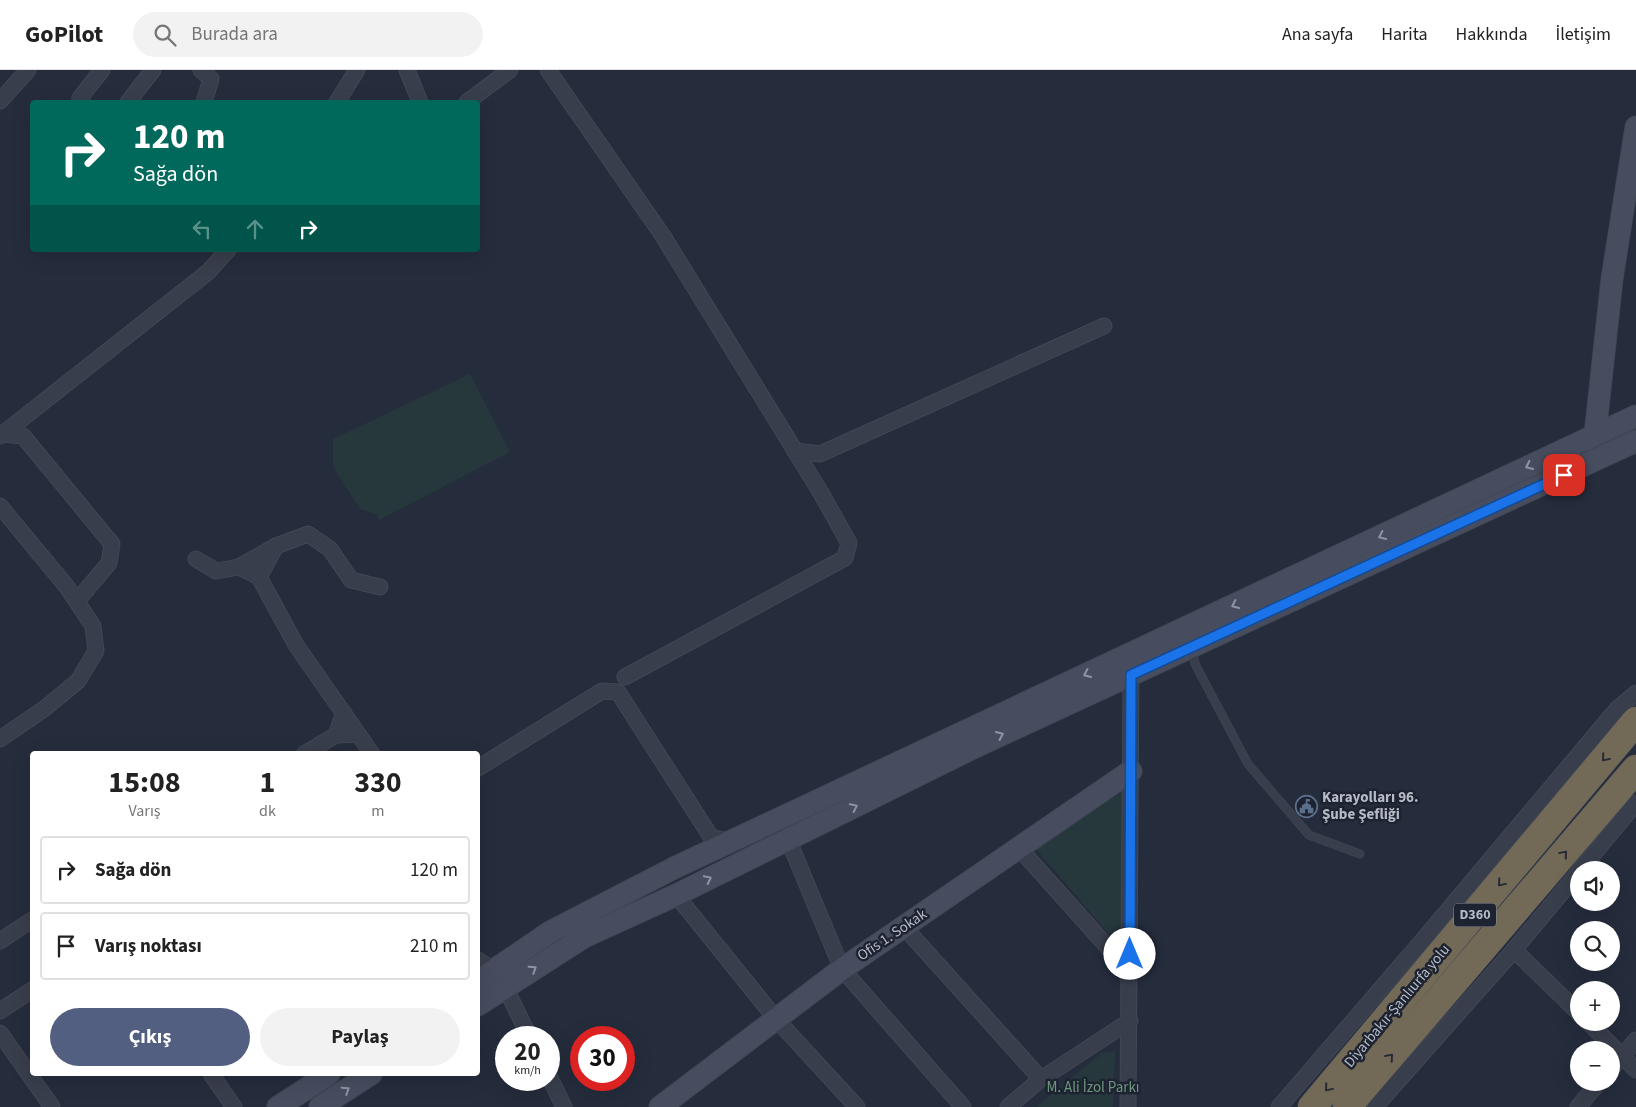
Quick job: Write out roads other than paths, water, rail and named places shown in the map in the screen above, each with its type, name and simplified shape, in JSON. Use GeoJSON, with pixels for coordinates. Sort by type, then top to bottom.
{"type":"FeatureCollection","features":[{"type":"Feature","properties":{"kind":"highway","name":"Diyarbakır-Şanlıurfa yolu"},"geometry":{"type":"LineString","coordinates":[[1312,1107],[1636,721]]}},
{"type":"Feature","properties":{"kind":"highway","name":"Diyarbakır-Şanlıurfa yolu"},"geometry":{"type":"LineString","coordinates":[[1347,1107],[1636,769]]}},
{"type":"Feature","properties":{"kind":"main road"},"geometry":{"type":"LineString","coordinates":[[1595,435],[1612,278],[1636,127]]}},
{"type":"Feature","properties":{"kind":"main road"},"geometry":{"type":"LineString","coordinates":[[480,1000],[489,975],[550,932],[730,842],[1636,416]]}},
{"type":"Feature","properties":{"kind":"main road"},"geometry":{"type":"LineString","coordinates":[[489,975],[584,937],[676,895],[973,748],[1636,441]]}},
{"type":"Feature","properties":{"kind":"main road","name":"Ofis 1. Sokak"},"geometry":{"type":"LineString","coordinates":[[660,1107],[842,969],[1131,772]]}},
{"type":"Feature","properties":{"kind":"main road"},"geometry":{"type":"LineString","coordinates":[[278,1107],[326,1076]]}},
{"type":"Feature","properties":{"kind":"main road"},"geometry":{"type":"LineString","coordinates":[[320,1107],[368,1076]]}},
{"type":"Feature","properties":{"kind":"street"},"geometry":{"type":"LineString","coordinates":[[0,101],[28,70]]}},
{"type":"Feature","properties":{"kind":"street"},"geometry":{"type":"LineString","coordinates":[[82,100],[80,98],[102,70]]}},
{"type":"Feature","properties":{"kind":"street"},"geometry":{"type":"LineString","coordinates":[[130,100],[154,70]]}},
{"type":"Feature","properties":{"kind":"street"},"geometry":{"type":"LineString","coordinates":[[201,70],[211,79],[205,100]]}},
{"type":"Feature","properties":{"kind":"street"},"geometry":{"type":"LineString","coordinates":[[338,100],[357,70]]}},
{"type":"Feature","properties":{"kind":"street"},"geometry":{"type":"LineString","coordinates":[[407,70],[419,100]]}},
{"type":"Feature","properties":{"kind":"street"},"geometry":{"type":"LineString","coordinates":[[470,100],[510,70]]}},
{"type":"Feature","properties":{"kind":"street"},"geometry":{"type":"LineString","coordinates":[[480,767],[625,677],[845,558],[849,543],[808,471],[663,236],[548,70]]}},
{"type":"Feature","properties":{"kind":"street"},"geometry":{"type":"LineString","coordinates":[[1,435],[208,272],[226,252]]}},
{"type":"Feature","properties":{"kind":"street"},"geometry":{"type":"LineString","coordinates":[[808,471],[820,454],[1104,326]]}},
{"type":"Feature","properties":{"kind":"street"},"geometry":{"type":"LineString","coordinates":[[23,436],[28,412]]}},
{"type":"Feature","properties":{"kind":"street"},"geometry":{"type":"LineString","coordinates":[[1,435],[23,436],[112,544],[109,563],[77,601]]}},
{"type":"Feature","properties":{"kind":"street"},"geometry":{"type":"LineString","coordinates":[[795,451],[820,454]]}},
{"type":"Feature","properties":{"kind":"street"},"geometry":{"type":"LineString","coordinates":[[0,506],[77,601],[93,626],[96,651],[78,681],[44,709],[0,739]]}},
{"type":"Feature","properties":{"kind":"street"},"geometry":{"type":"LineString","coordinates":[[196,560],[216,571],[239,567],[276,546],[308,534],[330,549],[351,580],[380,588]]}},
{"type":"Feature","properties":{"kind":"street"},"geometry":{"type":"LineString","coordinates":[[259,577],[276,546]]}},
{"type":"Feature","properties":{"kind":"street"},"geometry":{"type":"LineString","coordinates":[[239,567],[259,577],[296,645],[370,751]]}},
{"type":"Feature","properties":{"kind":"street"},"geometry":{"type":"LineString","coordinates":[[1128,1107],[1131,675]]}},
{"type":"Feature","properties":{"kind":"street"},"geometry":{"type":"LineString","coordinates":[[618,692],[625,677]]}},
{"type":"Feature","properties":{"kind":"street"},"geometry":{"type":"LineString","coordinates":[[602,691],[618,692]]}},
{"type":"Feature","properties":{"kind":"street"},"geometry":{"type":"LineString","coordinates":[[618,692],[711,837],[730,842]]}},
{"type":"Feature","properties":{"kind":"street"},"geometry":{"type":"LineString","coordinates":[[1278,1107],[1422,941],[1610,716],[1636,693]]}},
{"type":"Feature","properties":{"kind":"street"},"geometry":{"type":"LineString","coordinates":[[336,735],[344,713]]}},
{"type":"Feature","properties":{"kind":"street"},"geometry":{"type":"LineString","coordinates":[[309,751],[336,735],[358,734]]}},
{"type":"Feature","properties":{"kind":"street"},"geometry":{"type":"LineString","coordinates":[[1588,861],[1636,803]]}},
{"type":"Feature","properties":{"kind":"street"},"geometry":{"type":"LineString","coordinates":[[788,839],[842,969],[963,1107]]}},
{"type":"Feature","properties":{"kind":"street"},"geometry":{"type":"LineString","coordinates":[[1019,848],[1130,972]]}},
{"type":"Feature","properties":{"kind":"street"},"geometry":{"type":"LineString","coordinates":[[1375,1107],[1514,950],[1570,883]]}},
{"type":"Feature","properties":{"kind":"street"},"geometry":{"type":"LineString","coordinates":[[676,895],[776,1019],[857,1107]]}},
{"type":"Feature","properties":{"kind":"street"},"geometry":{"type":"LineString","coordinates":[[0,941],[30,921]]}},
{"type":"Feature","properties":{"kind":"street"},"geometry":{"type":"LineString","coordinates":[[904,927],[1041,1079]]}},
{"type":"Feature","properties":{"kind":"street"},"geometry":{"type":"LineString","coordinates":[[1514,950],[1570,1005]]}},
{"type":"Feature","properties":{"kind":"street"},"geometry":{"type":"LineString","coordinates":[[489,975],[522,1026]]}},
{"type":"Feature","properties":{"kind":"street"},"geometry":{"type":"LineString","coordinates":[[0,1011],[30,991]]}},
{"type":"Feature","properties":{"kind":"street"},"geometry":{"type":"LineString","coordinates":[[1008,1107],[1041,1079],[1130,1021]]}},
{"type":"Feature","properties":{"kind":"street"},"geometry":{"type":"LineString","coordinates":[[1597,1031],[1636,1070]]}},
{"type":"Feature","properties":{"kind":"street"},"geometry":{"type":"LineString","coordinates":[[0,1033],[30,1076]]}},
{"type":"Feature","properties":{"kind":"street"},"geometry":{"type":"LineString","coordinates":[[1620,1058],[1636,1040]]}},
{"type":"Feature","properties":{"kind":"street"},"geometry":{"type":"LineString","coordinates":[[30,1076],[52,1107]]}},
{"type":"Feature","properties":{"kind":"street"},"geometry":{"type":"LineString","coordinates":[[212,1076],[234,1107]]}},
{"type":"Feature","properties":{"kind":"street"},"geometry":{"type":"LineString","coordinates":[[556,1091],[564,1107]]}},
{"type":"Feature","properties":{"kind":"street"},"geometry":{"type":"LineString","coordinates":[[1578,1107],[1591,1091]]}},
{"type":"Feature","properties":{"kind":"lane"},"geometry":{"type":"LineString","coordinates":[[1192,648],[1194,664],[1248,764],[1308,835],[1360,854]]}},
{"type":"Feature","properties":{"kind":"place","name":"Karayolları 96. Şube Şefliği"},"geometry":{"type":"Point","coordinates":[1306,806]}},
{"type":"Feature","properties":{"kind":"park label","name":"M. Ali İzol Parkı"},"geometry":{"type":"Point","coordinates":[1093,1087]}}]}
